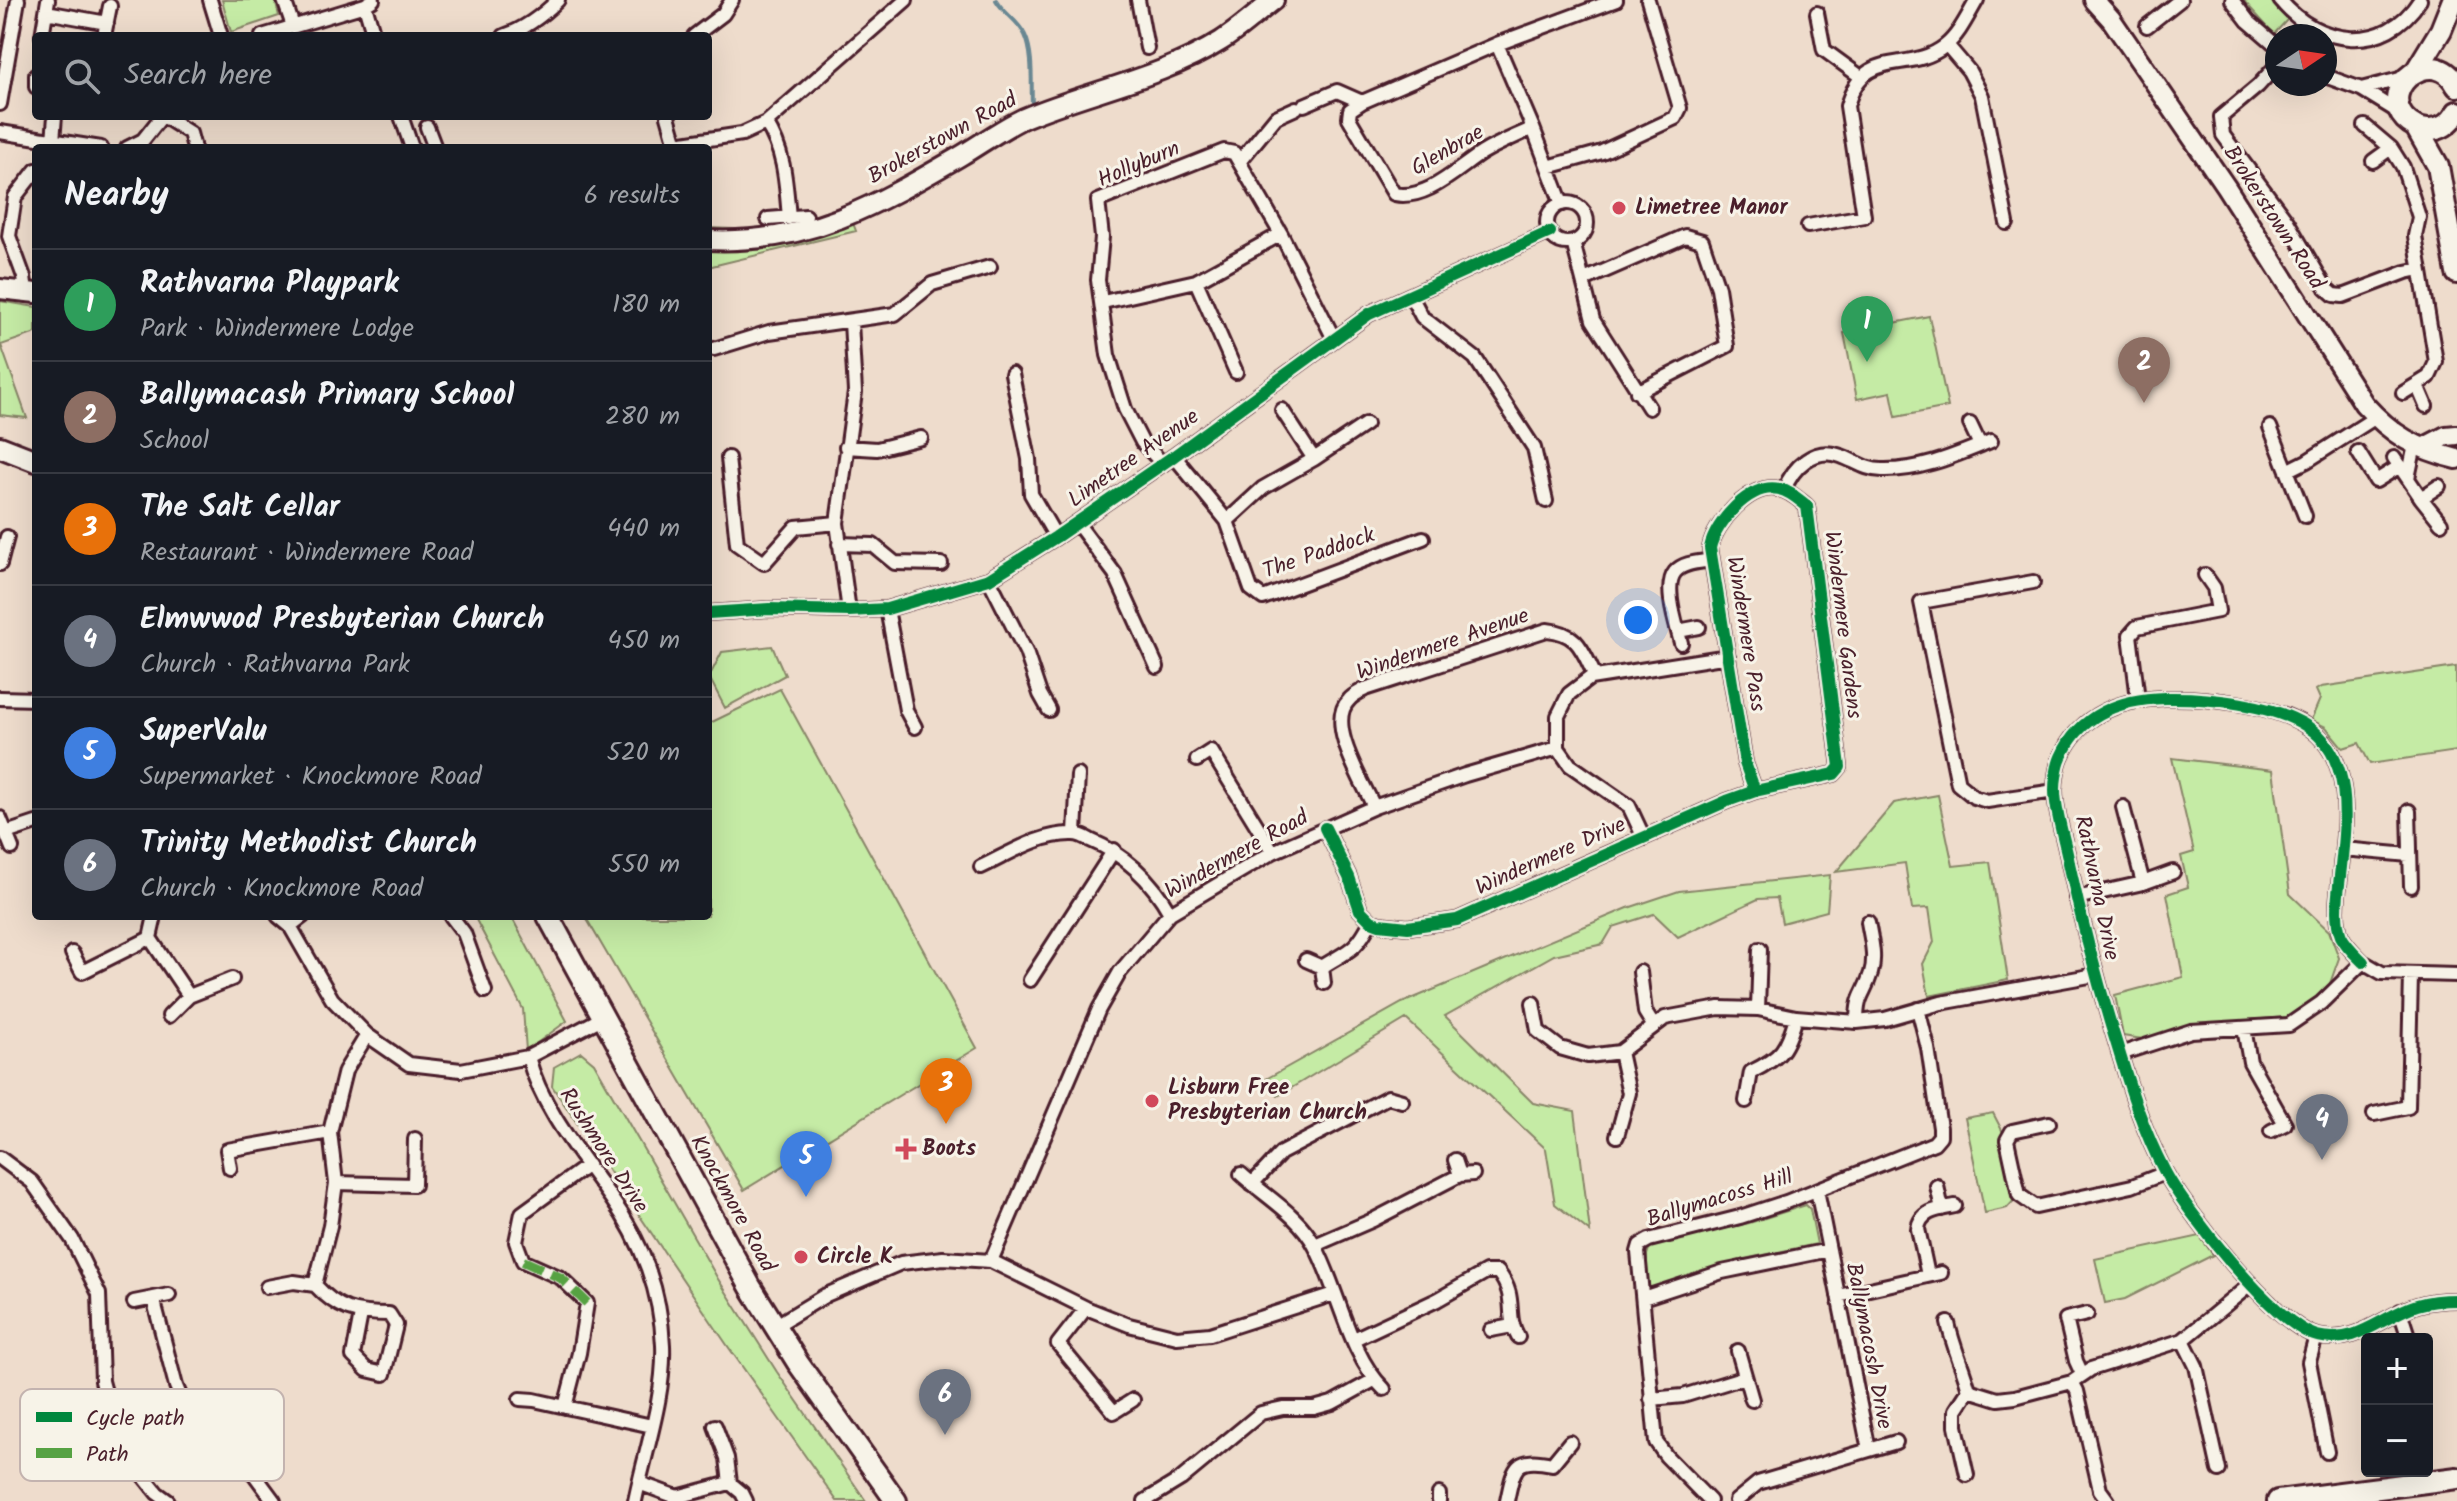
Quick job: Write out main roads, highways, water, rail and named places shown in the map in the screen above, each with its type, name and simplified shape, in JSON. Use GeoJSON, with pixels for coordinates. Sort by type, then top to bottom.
{"type":"FeatureCollection","features":[{"type":"Feature","properties":{"kind":"main road"},"geometry":{"type":"LineString","coordinates":[[2453,0],[2441,30],[2398,94],[2409,121],[2438,166],[2457,273]]}},
{"type":"Feature","properties":{"kind":"main road"},"geometry":{"type":"LineString","coordinates":[[2441,30],[2443,52],[2454,81]]}},
{"type":"Feature","properties":{"kind":"main road"},"geometry":{"type":"LineString","coordinates":[[2412,74],[2436,69],[2454,81]]}},
{"type":"Feature","properties":{"kind":"main road"},"geometry":{"type":"LineString","coordinates":[[2409,121],[2436,129],[2456,114]]}},
{"type":"Feature","properties":{"kind":"main road"},"geometry":{"type":"LineString","coordinates":[[2438,166],[2456,114]]}},
{"type":"Feature","properties":{"kind":"main road"},"geometry":{"type":"LineString","coordinates":[[0,447],[32,459]]}},
{"type":"Feature","properties":{"kind":"main road","name":"Knockmore Road"},"geometry":{"type":"LineString","coordinates":[[550,920],[695,1187],[775,1326],[896,1501]]}},
{"type":"Feature","properties":{"kind":"main road"},"geometry":{"type":"LineString","coordinates":[[2278,1501],[2404,1493],[2457,1478]]}},
{"type":"Feature","properties":{"kind":"waterway"},"geometry":{"type":"LineString","coordinates":[[996,0],[1022,30],[1028,43],[1032,106]]}},
{"type":"Feature","properties":{"kind":"place","name":"Limetree Manor"},"geometry":{"type":"Point","coordinates":[1619,208]}},
{"type":"Feature","properties":{"kind":"place","name":"Rathvarna Playpark"},"geometry":{"type":"Point","coordinates":[1867,362]}},
{"type":"Feature","properties":{"kind":"place","name":"Ballymacash Primary School"},"geometry":{"type":"Point","coordinates":[2144,403]}},
{"type":"Feature","properties":{"kind":"place","name":"Lisburn Free Presbyterian Church"},"geometry":{"type":"Point","coordinates":[1152,1101]}},
{"type":"Feature","properties":{"kind":"place","name":"The Salt Cellar"},"geometry":{"type":"Point","coordinates":[946,1124]}},
{"type":"Feature","properties":{"kind":"place","name":"Boots"},"geometry":{"type":"Point","coordinates":[906,1149]}},
{"type":"Feature","properties":{"kind":"place","name":"Elmwwod Presbyterian Church"},"geometry":{"type":"Point","coordinates":[2322,1160]}},
{"type":"Feature","properties":{"kind":"place","name":"SuperValu"},"geometry":{"type":"Point","coordinates":[806,1197]}},
{"type":"Feature","properties":{"kind":"place","name":"Circle K"},"geometry":{"type":"Point","coordinates":[801,1257]}},
{"type":"Feature","properties":{"kind":"place","name":"Trinity Methodist Church"},"geometry":{"type":"Point","coordinates":[945,1435]}}]}
